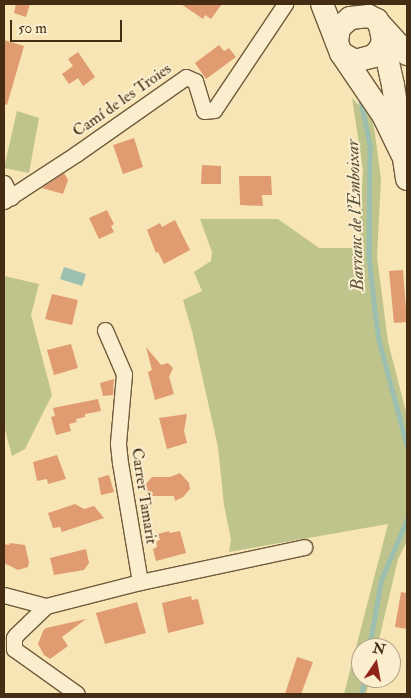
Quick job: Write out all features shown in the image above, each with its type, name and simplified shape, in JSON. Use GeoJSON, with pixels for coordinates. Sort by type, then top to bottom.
{"type":"FeatureCollection","features":[{"type":"Feature","properties":{"kind":"street","name":"Camí de les Troies"},"geometry":{"type":"LineString","coordinates":[[6,194],[76,154],[186,77],[195,82],[204,111],[214,110],[285,4]]}},
{"type":"Feature","properties":{"kind":"street"},"geometry":{"type":"LineString","coordinates":[[322,4],[346,56],[383,115],[402,154]]}},
{"type":"Feature","properties":{"kind":"street"},"geometry":{"type":"LineString","coordinates":[[400,86],[375,80],[364,73],[346,56],[339,28],[350,18],[365,16],[375,21],[407,54]]}},
{"type":"Feature","properties":{"kind":"street"},"geometry":{"type":"LineString","coordinates":[[346,56],[370,59],[377,54],[375,21]]}},
{"type":"Feature","properties":{"kind":"street"},"geometry":{"type":"LineString","coordinates":[[375,21],[400,86],[402,154],[407,179]]}},
{"type":"Feature","properties":{"kind":"street","name":"Carrer Tamarit"},"geometry":{"type":"LineString","coordinates":[[104,330],[124,374],[118,443],[140,582]]}},
{"type":"Feature","properties":{"kind":"street"},"geometry":{"type":"LineString","coordinates":[[4,595],[46,606],[140,582],[304,547]]}},
{"type":"Feature","properties":{"kind":"street"},"geometry":{"type":"LineString","coordinates":[[46,606],[16,635],[14,638],[14,649],[77,694]]}},
{"type":"Feature","properties":{"kind":"green space"},"geometry":{"type":"Polygon","coordinates":[[[352,98],[372,119],[375,134],[381,179],[377,257],[388,342],[407,416],[407,541],[398,559],[379,638],[358,638],[388,524],[229,552],[231,539],[224,505],[218,447],[192,331],[183,300],[202,291],[194,272],[211,261],[212,252],[200,219],[278,219],[319,248],[358,248],[363,170],[352,98]]]}},
{"type":"Feature","properties":{"kind":"green space"},"geometry":{"type":"Polygon","coordinates":[[[17,111],[39,118],[29,173],[4,168],[17,111]]]}},
{"type":"Feature","properties":{"kind":"green space"},"geometry":{"type":"Polygon","coordinates":[[[4,276],[39,284],[31,315],[52,395],[25,449],[12,456],[4,426],[4,276]]]}},
{"type":"Feature","properties":{"kind":"green space"},"geometry":{"type":"Polygon","coordinates":[[[351,667],[351,688],[368,688],[366,694],[344,694],[351,667]]]}},
{"type":"Feature","properties":{"kind":"shaded area"},"geometry":{"type":"Polygon","coordinates":[[[64,267],[86,274],[82,286],[60,279],[64,267]]]}},
{"type":"Feature","properties":{"kind":"building"},"geometry":{"type":"Polygon","coordinates":[[[16,4],[30,4],[26,17],[14,13],[16,4]]]}},
{"type":"Feature","properties":{"kind":"building"},"geometry":{"type":"Polygon","coordinates":[[[181,4],[222,4],[211,19],[205,15],[203,19],[181,4]]]}},
{"type":"Feature","properties":{"kind":"building"},"geometry":{"type":"Polygon","coordinates":[[[4,40],[24,46],[7,105],[4,104],[4,40]]]}},
{"type":"Feature","properties":{"kind":"building"},"geometry":{"type":"Polygon","coordinates":[[[219,45],[224,51],[229,48],[236,57],[206,79],[195,63],[219,45]]]}},
{"type":"Feature","properties":{"kind":"building"},"geometry":{"type":"Polygon","coordinates":[[[78,52],[95,77],[83,86],[78,78],[69,84],[62,74],[73,66],[68,59],[78,52]]]}},
{"type":"Feature","properties":{"kind":"building"},"geometry":{"type":"Polygon","coordinates":[[[134,138],[143,167],[123,174],[113,145],[134,138]]]}},
{"type":"Feature","properties":{"kind":"building"},"geometry":{"type":"Polygon","coordinates":[[[202,165],[221,166],[221,184],[201,184],[202,165]]]}},
{"type":"Feature","properties":{"kind":"building"},"geometry":{"type":"Polygon","coordinates":[[[64,173],[68,180],[63,194],[42,188],[64,173]]]}},
{"type":"Feature","properties":{"kind":"building"},"geometry":{"type":"Polygon","coordinates":[[[239,176],[271,176],[272,195],[262,195],[263,206],[240,205],[239,176]]]}},
{"type":"Feature","properties":{"kind":"building"},"geometry":{"type":"Polygon","coordinates":[[[107,210],[114,224],[111,226],[114,232],[99,239],[89,218],[107,210]]]}},
{"type":"Feature","properties":{"kind":"building"},"geometry":{"type":"Polygon","coordinates":[[[175,220],[190,250],[164,264],[158,252],[156,253],[147,230],[160,223],[162,227],[175,220]]]}},
{"type":"Feature","properties":{"kind":"building"},"geometry":{"type":"Polygon","coordinates":[[[403,270],[407,322],[394,323],[389,271],[403,270]]]}},
{"type":"Feature","properties":{"kind":"building"},"geometry":{"type":"Polygon","coordinates":[[[52,294],[78,300],[72,325],[45,319],[52,294]]]}},
{"type":"Feature","properties":{"kind":"building"},"geometry":{"type":"Polygon","coordinates":[[[71,344],[78,368],[54,375],[47,350],[71,344]]]}},
{"type":"Feature","properties":{"kind":"building"},"geometry":{"type":"Polygon","coordinates":[[[146,347],[161,365],[168,363],[173,368],[169,377],[174,394],[155,400],[148,372],[152,370],[146,347]]]}},
{"type":"Feature","properties":{"kind":"building"},"geometry":{"type":"Polygon","coordinates":[[[114,379],[113,395],[103,396],[100,383],[114,379]]]}},
{"type":"Feature","properties":{"kind":"building"},"geometry":{"type":"Polygon","coordinates":[[[98,399],[101,411],[85,414],[85,417],[76,419],[77,422],[69,424],[71,431],[56,435],[51,417],[55,416],[53,408],[98,399]]]}},
{"type":"Feature","properties":{"kind":"building"},"geometry":{"type":"Polygon","coordinates":[[[187,414],[184,431],[187,443],[167,449],[159,418],[187,414]]]}},
{"type":"Feature","properties":{"kind":"building"},"geometry":{"type":"Polygon","coordinates":[[[57,455],[66,479],[48,484],[47,479],[37,481],[33,462],[57,455]]]}},
{"type":"Feature","properties":{"kind":"building"},"geometry":{"type":"Polygon","coordinates":[[[180,473],[189,483],[190,489],[183,497],[175,501],[174,496],[146,496],[145,485],[152,477],[170,477],[180,473]]]}},
{"type":"Feature","properties":{"kind":"building"},"geometry":{"type":"Polygon","coordinates":[[[109,475],[114,492],[101,495],[98,478],[109,475]]]}},
{"type":"Feature","properties":{"kind":"building"},"geometry":{"type":"Polygon","coordinates":[[[75,504],[84,509],[94,506],[104,518],[62,532],[60,527],[53,528],[48,513],[75,504]]]}},
{"type":"Feature","properties":{"kind":"building"},"geometry":{"type":"Polygon","coordinates":[[[169,531],[170,533],[180,531],[186,553],[156,561],[153,549],[157,547],[156,541],[160,540],[158,534],[169,531]]]}},
{"type":"Feature","properties":{"kind":"building"},"geometry":{"type":"Polygon","coordinates":[[[10,543],[25,545],[29,562],[28,567],[18,570],[4,563],[4,544],[9,545],[10,543]]]}},
{"type":"Feature","properties":{"kind":"building"},"geometry":{"type":"Polygon","coordinates":[[[86,549],[89,563],[84,570],[54,575],[50,558],[86,549]]]}},
{"type":"Feature","properties":{"kind":"building"},"geometry":{"type":"Polygon","coordinates":[[[401,592],[407,593],[407,629],[395,627],[401,592]]]}},
{"type":"Feature","properties":{"kind":"building"},"geometry":{"type":"Polygon","coordinates":[[[191,596],[192,600],[198,599],[204,624],[168,633],[162,603],[191,596]]]}},
{"type":"Feature","properties":{"kind":"building"},"geometry":{"type":"Polygon","coordinates":[[[137,602],[146,633],[105,644],[96,613],[137,602]]]}},
{"type":"Feature","properties":{"kind":"building"},"geometry":{"type":"Polygon","coordinates":[[[86,619],[62,637],[68,646],[50,659],[44,655],[38,644],[46,628],[86,619]]]}},
{"type":"Feature","properties":{"kind":"building"},"geometry":{"type":"Polygon","coordinates":[[[297,657],[313,662],[301,694],[285,694],[297,657]]]}},
{"type":"Feature","properties":{"kind":"waterway","name":"Barranc de l'Emboixar"},"geometry":{"type":"LineString","coordinates":[[361,101],[370,145],[369,255],[375,311],[379,340],[407,445]]}},
{"type":"Feature","properties":{"kind":"waterway","name":"Barranc de l'Emboixar"},"geometry":{"type":"LineString","coordinates":[[371,638],[381,580],[407,519]]}},
{"type":"Feature","properties":{"kind":"waterway","name":"Barranc de l'Emboixar"},"geometry":{"type":"LineString","coordinates":[[361,694],[362,688]]}}]}
